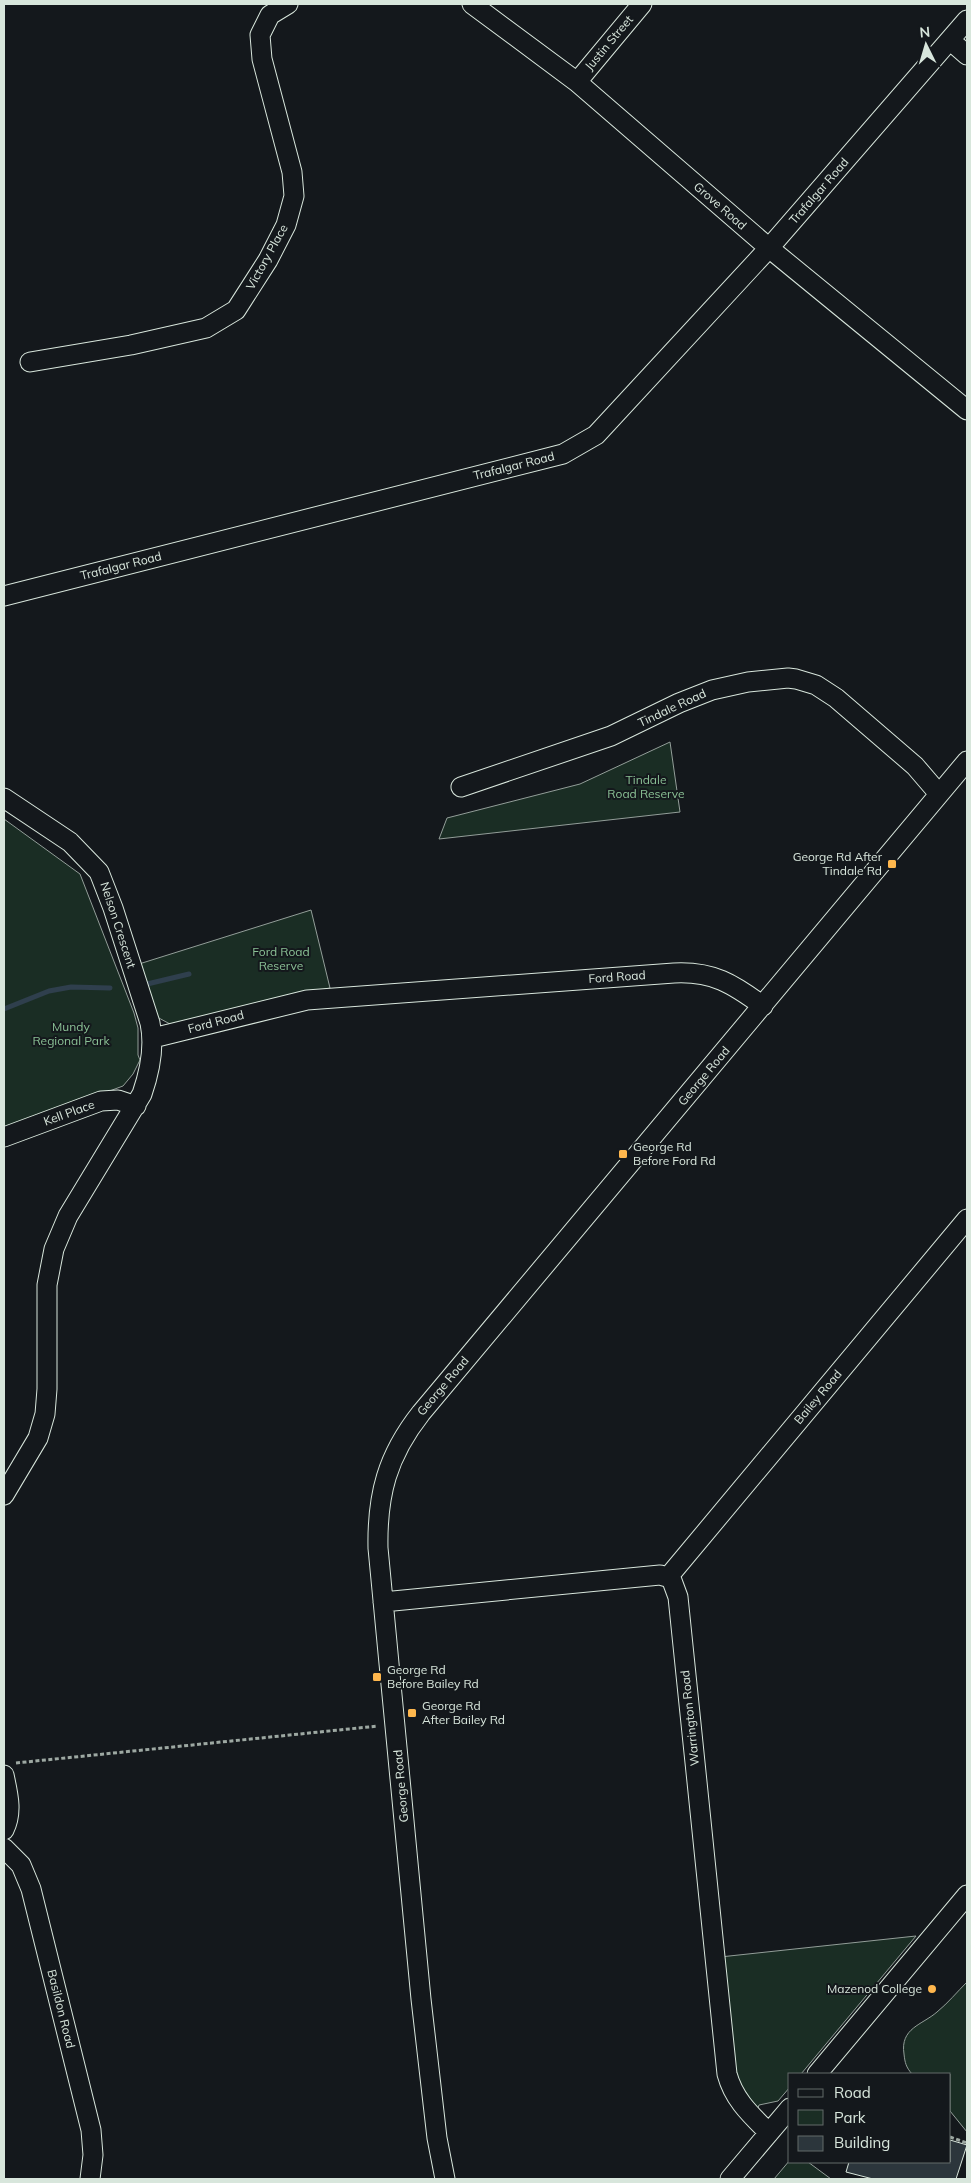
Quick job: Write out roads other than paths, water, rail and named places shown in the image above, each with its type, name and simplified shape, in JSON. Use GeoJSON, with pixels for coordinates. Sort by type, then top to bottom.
{"type":"FeatureCollection","features":[{"type":"Feature","properties":{"kind":"street","name":"Victory Place"},"geometry":{"type":"LineString","coordinates":[[30,362],[130,345],[206,328],[236,310],[268,260],[286,226],[294,196],[292,172],[262,58],[260,35],[270,16],[288,4]]}},
{"type":"Feature","properties":{"kind":"street","name":"Grove Road"},"geometry":{"type":"LineString","coordinates":[[472,4],[577,82],[769,248],[967,410]]}},
{"type":"Feature","properties":{"kind":"street","name":"Justin Street"},"geometry":{"type":"LineString","coordinates":[[577,82],[642,4]]}},
{"type":"Feature","properties":{"kind":"street","name":"Trafalgar Road"},"geometry":{"type":"LineString","coordinates":[[4,596],[563,454],[596,435],[769,248],[951,41],[967,20]]}},
{"type":"Feature","properties":{"kind":"street"},"geometry":{"type":"LineString","coordinates":[[951,41],[967,54]]}},
{"type":"Feature","properties":{"kind":"street","name":"Tindale Road"},"geometry":{"type":"LineString","coordinates":[[461,787],[611,736],[679,703],[712,690],[748,682],[796,678],[816,686],[836,698],[915,766],[939,794]]}},
{"type":"Feature","properties":{"kind":"street","name":"George Road"},"geometry":{"type":"LineString","coordinates":[[445,2179],[437,2138],[421,1999],[378,1548],[379,1507],[388,1469],[402,1439],[421,1413],[967,761]]}},
{"type":"Feature","properties":{"kind":"street","name":"Nelson Crescent"},"geometry":{"type":"LineString","coordinates":[[4,798],[70,842],[99,872],[113,908],[150,1023],[152,1038]]}},
{"type":"Feature","properties":{"kind":"street","name":"Ford Road"},"geometry":{"type":"LineString","coordinates":[[152,1038],[307,1000],[674,972],[716,977],[738,988],[763,1006]]}},
{"type":"Feature","properties":{"kind":"street"},"geometry":{"type":"LineString","coordinates":[[4,1496],[38,1438],[45,1414],[47,1389],[47,1286],[54,1249],[68,1216],[136,1106],[147,1080],[152,1038]]}},
{"type":"Feature","properties":{"kind":"street","name":"Kell Place"},"geometry":{"type":"LineString","coordinates":[[4,1136],[101,1101],[118,1100],[136,1106]]}},
{"type":"Feature","properties":{"kind":"street","name":"Bailey Road"},"geometry":{"type":"LineString","coordinates":[[669,1576],[967,1219]]}},
{"type":"Feature","properties":{"kind":"street"},"geometry":{"type":"LineString","coordinates":[[383,1602],[660,1575],[669,1576]]}},
{"type":"Feature","properties":{"kind":"street","name":"Warrington Road"},"geometry":{"type":"LineString","coordinates":[[669,1576],[673,1580],[678,1597],[727,2074],[730,2085],[742,2106],[769,2133]]}},
{"type":"Feature","properties":{"kind":"street"},"geometry":{"type":"LineString","coordinates":[[4,1830],[10,1811],[7,1769]]}},
{"type":"Feature","properties":{"kind":"street","name":"Basildon Road"},"geometry":{"type":"LineString","coordinates":[[4,1848],[22,1868],[27,1878],[37,1912],[91,2130],[92,2155],[90,2179]]}},
{"type":"Feature","properties":{"kind":"street"},"geometry":{"type":"LineString","coordinates":[[818,2073],[967,1895]]}},
{"type":"Feature","properties":{"kind":"street"},"geometry":{"type":"LineString","coordinates":[[730,2179],[788,2110]]}},
{"type":"Feature","properties":{"kind":"waterway"},"geometry":{"type":"LineString","coordinates":[[143,985],[189,974]]}},
{"type":"Feature","properties":{"kind":"waterway"},"geometry":{"type":"LineString","coordinates":[[4,1009],[49,991],[71,987],[110,988]]}},
{"type":"Feature","properties":{"kind":"place","name":"George Rd After Tindale Rd"},"geometry":{"type":"Point","coordinates":[892,864]}},
{"type":"Feature","properties":{"kind":"place","name":"George Rd Before Ford Rd"},"geometry":{"type":"Point","coordinates":[623,1154]}},
{"type":"Feature","properties":{"kind":"place","name":"George Rd Before Bailey Rd"},"geometry":{"type":"Point","coordinates":[377,1677]}},
{"type":"Feature","properties":{"kind":"place","name":"George Rd After Bailey Rd"},"geometry":{"type":"Point","coordinates":[412,1713]}},
{"type":"Feature","properties":{"kind":"place","name":"Mazenod College"},"geometry":{"type":"Point","coordinates":[932,1989]}},
{"type":"Feature","properties":{"kind":"park label","name":"Tindale Road Reserve"},"geometry":{"type":"Point","coordinates":[646,787]}},
{"type":"Feature","properties":{"kind":"park label","name":"Ford Road Reserve"},"geometry":{"type":"Point","coordinates":[281,959]}},
{"type":"Feature","properties":{"kind":"park label","name":"Mundy Regional Park"},"geometry":{"type":"Point","coordinates":[71,1034]}}]}
